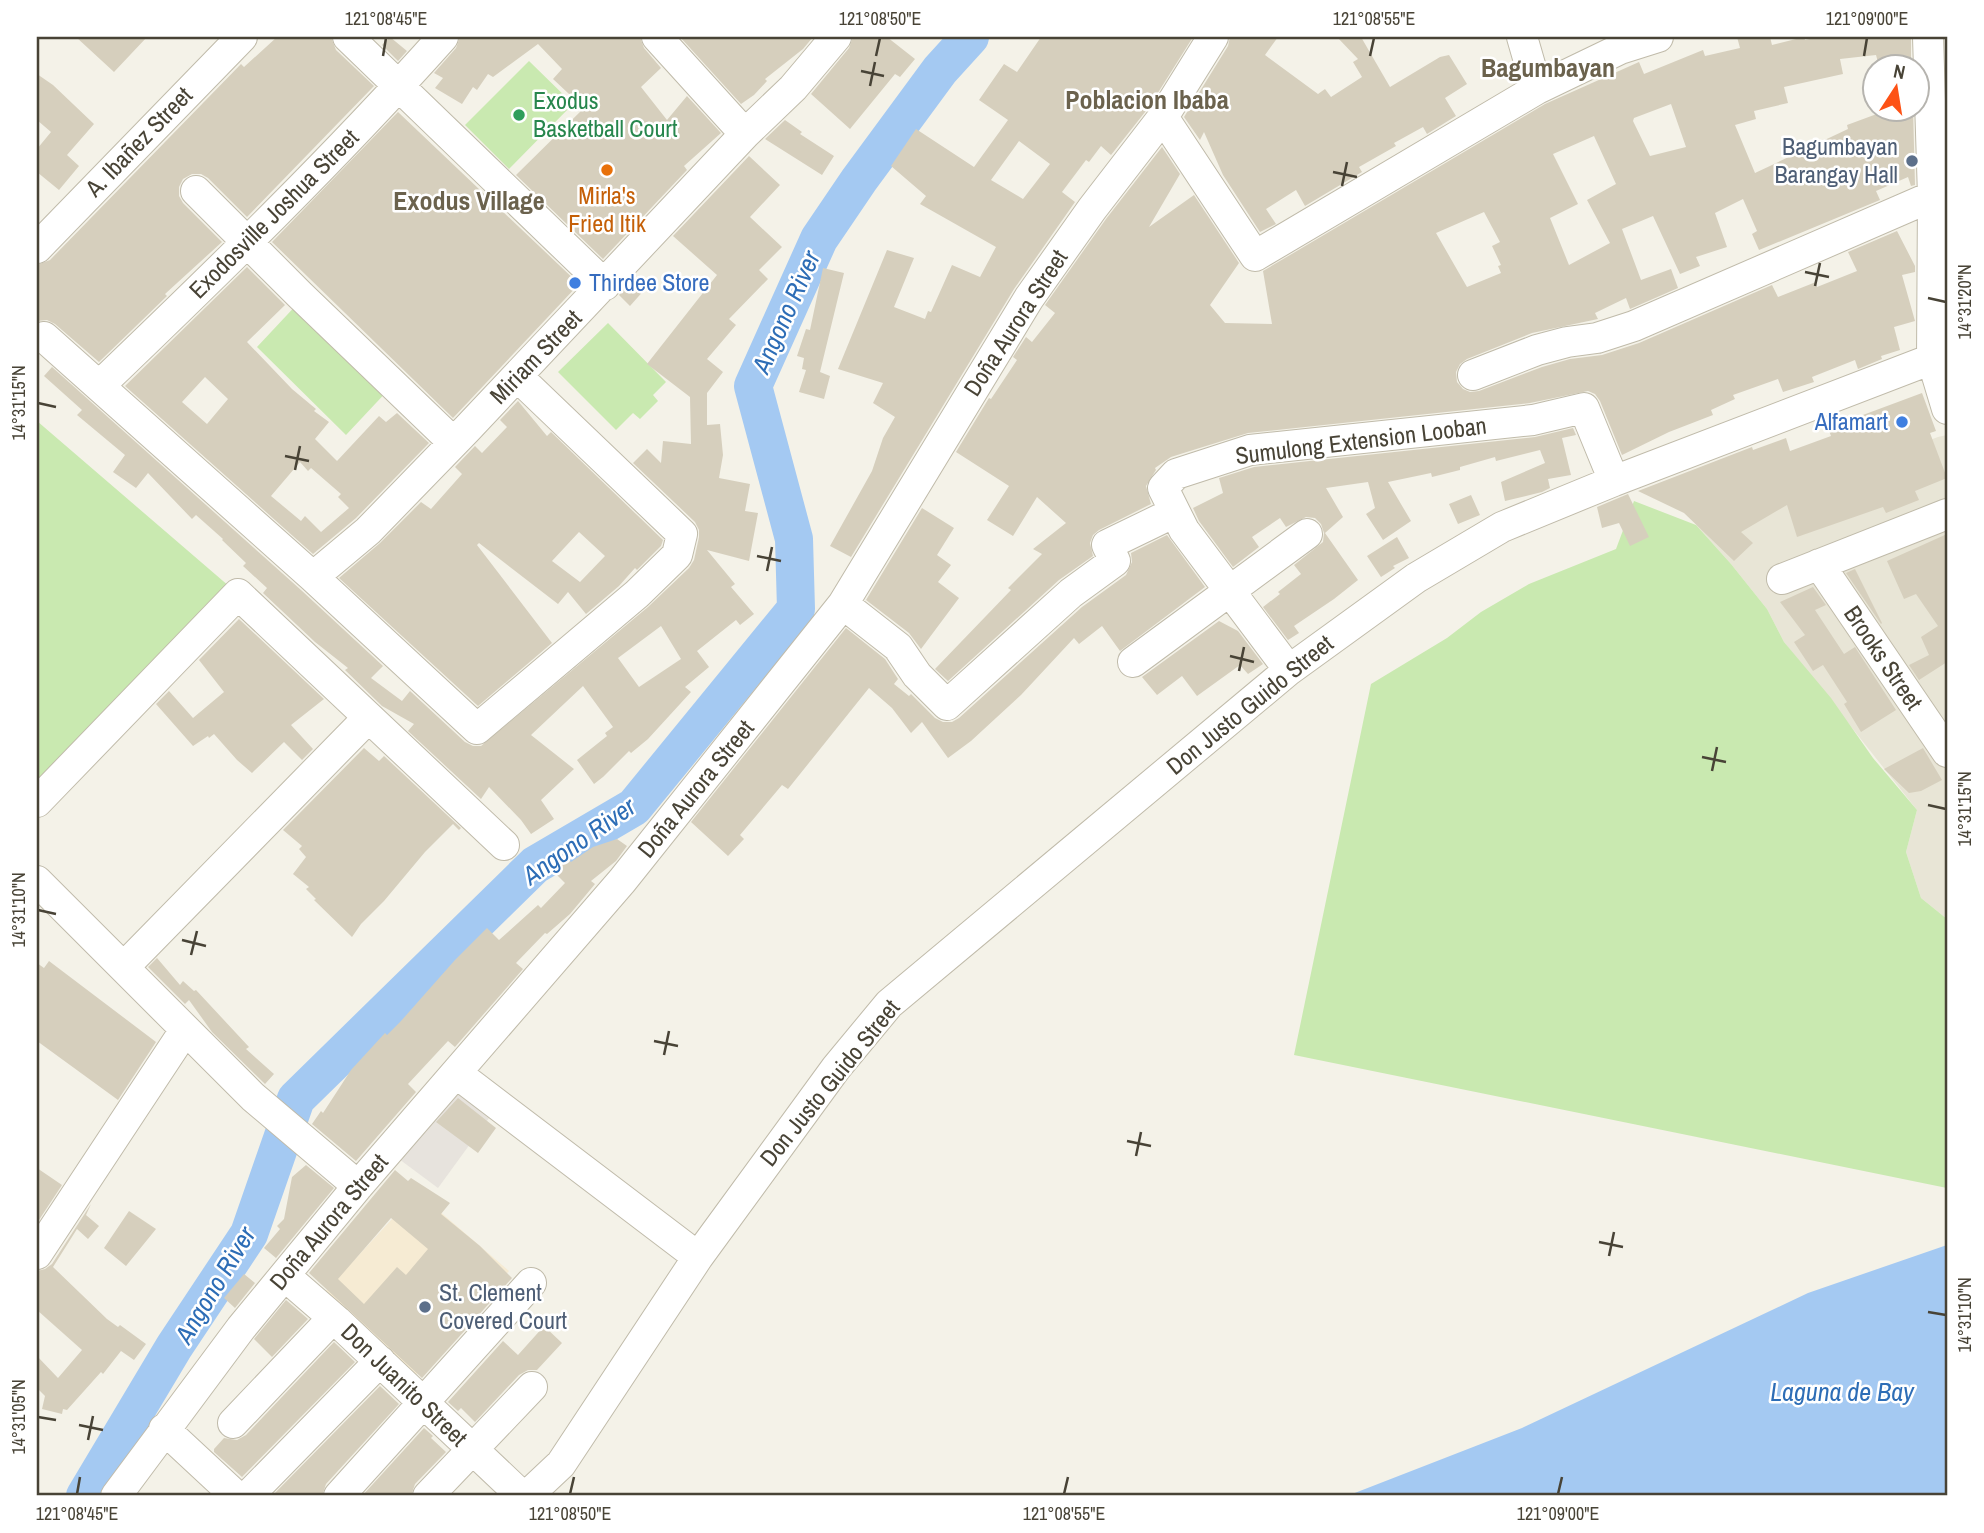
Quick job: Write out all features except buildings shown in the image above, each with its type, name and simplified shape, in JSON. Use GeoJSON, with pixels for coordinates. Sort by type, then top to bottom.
{"type":"FeatureCollection","features":[{"type":"Feature","properties":{"kind":"street","name":"A. Ibañez Street"},"geometry":{"type":"LineString","coordinates":[[42,231],[242,37]]}},
{"type":"Feature","properties":{"kind":"street"},"geometry":{"type":"LineString","coordinates":[[348,37],[604,285]]}},
{"type":"Feature","properties":{"kind":"street","name":"Exodosville Joshua Street"},"geometry":{"type":"LineString","coordinates":[[99,386],[249,242],[443,37]]}},
{"type":"Feature","properties":{"kind":"street"},"geometry":{"type":"LineString","coordinates":[[657,37],[745,134]]}},
{"type":"Feature","properties":{"kind":"street","name":"Miriam Street"},"geometry":{"type":"LineString","coordinates":[[313,577],[368,531],[745,134],[793,88],[836,37]]}},
{"type":"Feature","properties":{"kind":"street","name":"Doña Aurora Street"},"geometry":{"type":"LineString","coordinates":[[116,1496],[241,1328],[358,1186],[622,881],[843,604],[1029,298],[1163,117],[1213,37]]}},
{"type":"Feature","properties":{"kind":"street"},"geometry":{"type":"LineString","coordinates":[[1522,37],[1537,89]]}},
{"type":"Feature","properties":{"kind":"street"},"geometry":{"type":"LineString","coordinates":[[1163,117],[1255,256],[1537,89],[1620,49],[1658,37]]}},
{"type":"Feature","properties":{"kind":"street"},"geometry":{"type":"LineString","coordinates":[[1928,37],[1940,195],[1940,357],[1947,409]]}},
{"type":"Feature","properties":{"kind":"street"},"geometry":{"type":"LineString","coordinates":[[196,191],[453,442]]}},
{"type":"Feature","properties":{"kind":"street"},"geometry":{"type":"LineString","coordinates":[[1473,375],[1537,351],[1567,342],[1597,338],[1634,326],[1940,195]]}},
{"type":"Feature","properties":{"kind":"street"},"geometry":{"type":"LineString","coordinates":[[44,337],[313,577],[477,729],[637,594],[677,555],[682,534],[517,376]]}},
{"type":"Feature","properties":{"kind":"street","name":"Don Justo Guido Street"},"geometry":{"type":"LineString","coordinates":[[524,1496],[561,1464],[698,1257],[802,1113],[889,1004],[1289,670],[1416,578],[1502,527],[1614,481],[1940,357]]}},
{"type":"Feature","properties":{"kind":"street","name":"Sumulong Extension Looban"},"geometry":{"type":"LineString","coordinates":[[1289,670],[1184,530],[1163,488],[1176,474],[1250,450],[1533,420],[1584,408],[1614,481]]}},
{"type":"Feature","properties":{"kind":"street"},"geometry":{"type":"LineString","coordinates":[[843,604],[898,647],[917,675],[947,705],[1071,593],[1115,561],[1107,545],[1175,512]]}},
{"type":"Feature","properties":{"kind":"street"},"geometry":{"type":"LineString","coordinates":[[1782,579],[1947,514]]}},
{"type":"Feature","properties":{"kind":"street"},"geometry":{"type":"LineString","coordinates":[[1133,662],[1307,534]]}},
{"type":"Feature","properties":{"kind":"street","name":"Brooks Street"},"geometry":{"type":"LineString","coordinates":[[1819,564],[1947,751]]}},
{"type":"Feature","properties":{"kind":"street"},"geometry":{"type":"LineString","coordinates":[[37,802],[238,593],[504,845]]}},
{"type":"Feature","properties":{"kind":"street"},"geometry":{"type":"LineString","coordinates":[[124,967],[368,718]]}},
{"type":"Feature","properties":{"kind":"street"},"geometry":{"type":"LineString","coordinates":[[37,881],[256,1099],[358,1186]]}},
{"type":"Feature","properties":{"kind":"street"},"geometry":{"type":"LineString","coordinates":[[37,1254],[185,1030]]}},
{"type":"Feature","properties":{"kind":"street"},"geometry":{"type":"LineString","coordinates":[[456,1073],[698,1257]]}},
{"type":"Feature","properties":{"kind":"street","name":"Don Juanito Street"},"geometry":{"type":"LineString","coordinates":[[285,1276],[524,1496]]}},
{"type":"Feature","properties":{"kind":"street"},"geometry":{"type":"LineString","coordinates":[[339,1496],[531,1283]]}},
{"type":"Feature","properties":{"kind":"street"},"geometry":{"type":"LineString","coordinates":[[233,1423],[333,1318]]}},
{"type":"Feature","properties":{"kind":"street"},"geometry":{"type":"LineString","coordinates":[[248,1496],[380,1362]]}},
{"type":"Feature","properties":{"kind":"street"},"geometry":{"type":"LineString","coordinates":[[428,1496],[532,1387]]}},
{"type":"Feature","properties":{"kind":"street"},"geometry":{"type":"LineString","coordinates":[[164,1429],[236,1496]]}},
{"type":"Feature","properties":{"kind":"shaded area"},"geometry":{"type":"Polygon","coordinates":[[[1947,435],[1947,919],[1921,898],[1906,852],[1917,810],[1784,642],[1767,609],[1696,525],[1947,435]]]}},
{"type":"Feature","properties":{"kind":"shaded area"},"geometry":{"type":"Polygon","coordinates":[[[454,1089],[489,1118],[438,1188],[399,1159],[454,1089]]]}},
{"type":"Feature","properties":{"kind":"shaded area"},"geometry":{"type":"Polygon","coordinates":[[[417,1192],[509,1271],[413,1378],[322,1295],[417,1192]]]}},
{"type":"Feature","properties":{"kind":"green space","name":"Exodus Basketball Court"},"geometry":{"type":"Polygon","coordinates":[[[529,61],[573,104],[509,169],[465,125],[529,61]]]}},
{"type":"Feature","properties":{"kind":"green space"},"geometry":{"type":"Polygon","coordinates":[[[301,300],[391,387],[346,435],[257,347],[301,300]]]}},
{"type":"Feature","properties":{"kind":"green space"},"geometry":{"type":"Polygon","coordinates":[[[608,323],[666,382],[653,395],[658,401],[640,419],[633,413],[616,430],[558,372],[608,323]]]}},
{"type":"Feature","properties":{"kind":"green space"},"geometry":{"type":"Polygon","coordinates":[[[37,421],[237,593],[37,786],[37,421]]]}},
{"type":"Feature","properties":{"kind":"green space"},"geometry":{"type":"Polygon","coordinates":[[[1634,501],[1696,525],[1767,609],[1784,642],[1831,698],[1873,758],[1917,810],[1906,852],[1921,898],[1947,919],[1947,1188],[1294,1055],[1371,684],[1529,584],[1616,549],[1634,501]]]}},
{"type":"Feature","properties":{"kind":"water","name":"Laguna de Bay"},"geometry":{"type":"Polygon","coordinates":[[[1947,1245],[1947,1496],[1347,1496],[1522,1428],[1808,1293],[1947,1245]]]}},
{"type":"Feature","properties":{"kind":"waterway","name":"Angono River"},"geometry":{"type":"LineString","coordinates":[[85,1496],[174,1347],[249,1234],[296,1099],[535,865],[634,807],[796,609],[794,539],[753,386],[819,239],[940,70],[970,37]]}},
{"type":"Feature","properties":{"kind":"place","name":"Exodus Basketball Court"},"geometry":{"type":"Point","coordinates":[519,115]}},
{"type":"Feature","properties":{"kind":"place","name":"Bagumbayan Barangay Hall"},"geometry":{"type":"Point","coordinates":[1912,161]}},
{"type":"Feature","properties":{"kind":"place","name":"Mirla's Fried Itik"},"geometry":{"type":"Point","coordinates":[607,170]}},
{"type":"Feature","properties":{"kind":"place","name":"Thirdee Store"},"geometry":{"type":"Point","coordinates":[575,283]}},
{"type":"Feature","properties":{"kind":"place","name":"Alfamart"},"geometry":{"type":"Point","coordinates":[1902,422]}},
{"type":"Feature","properties":{"kind":"place","name":"St. Clement Covered Court"},"geometry":{"type":"Point","coordinates":[425,1307]}},
{"type":"Feature","properties":{"kind":"district","name":"Bagumbayan"},"geometry":{"type":"Point","coordinates":[1548,68]}},
{"type":"Feature","properties":{"kind":"district","name":"Poblacion Ibaba"},"geometry":{"type":"Point","coordinates":[1147,100]}},
{"type":"Feature","properties":{"kind":"district","name":"Exodus Village"},"geometry":{"type":"Point","coordinates":[469,201]}}]}
